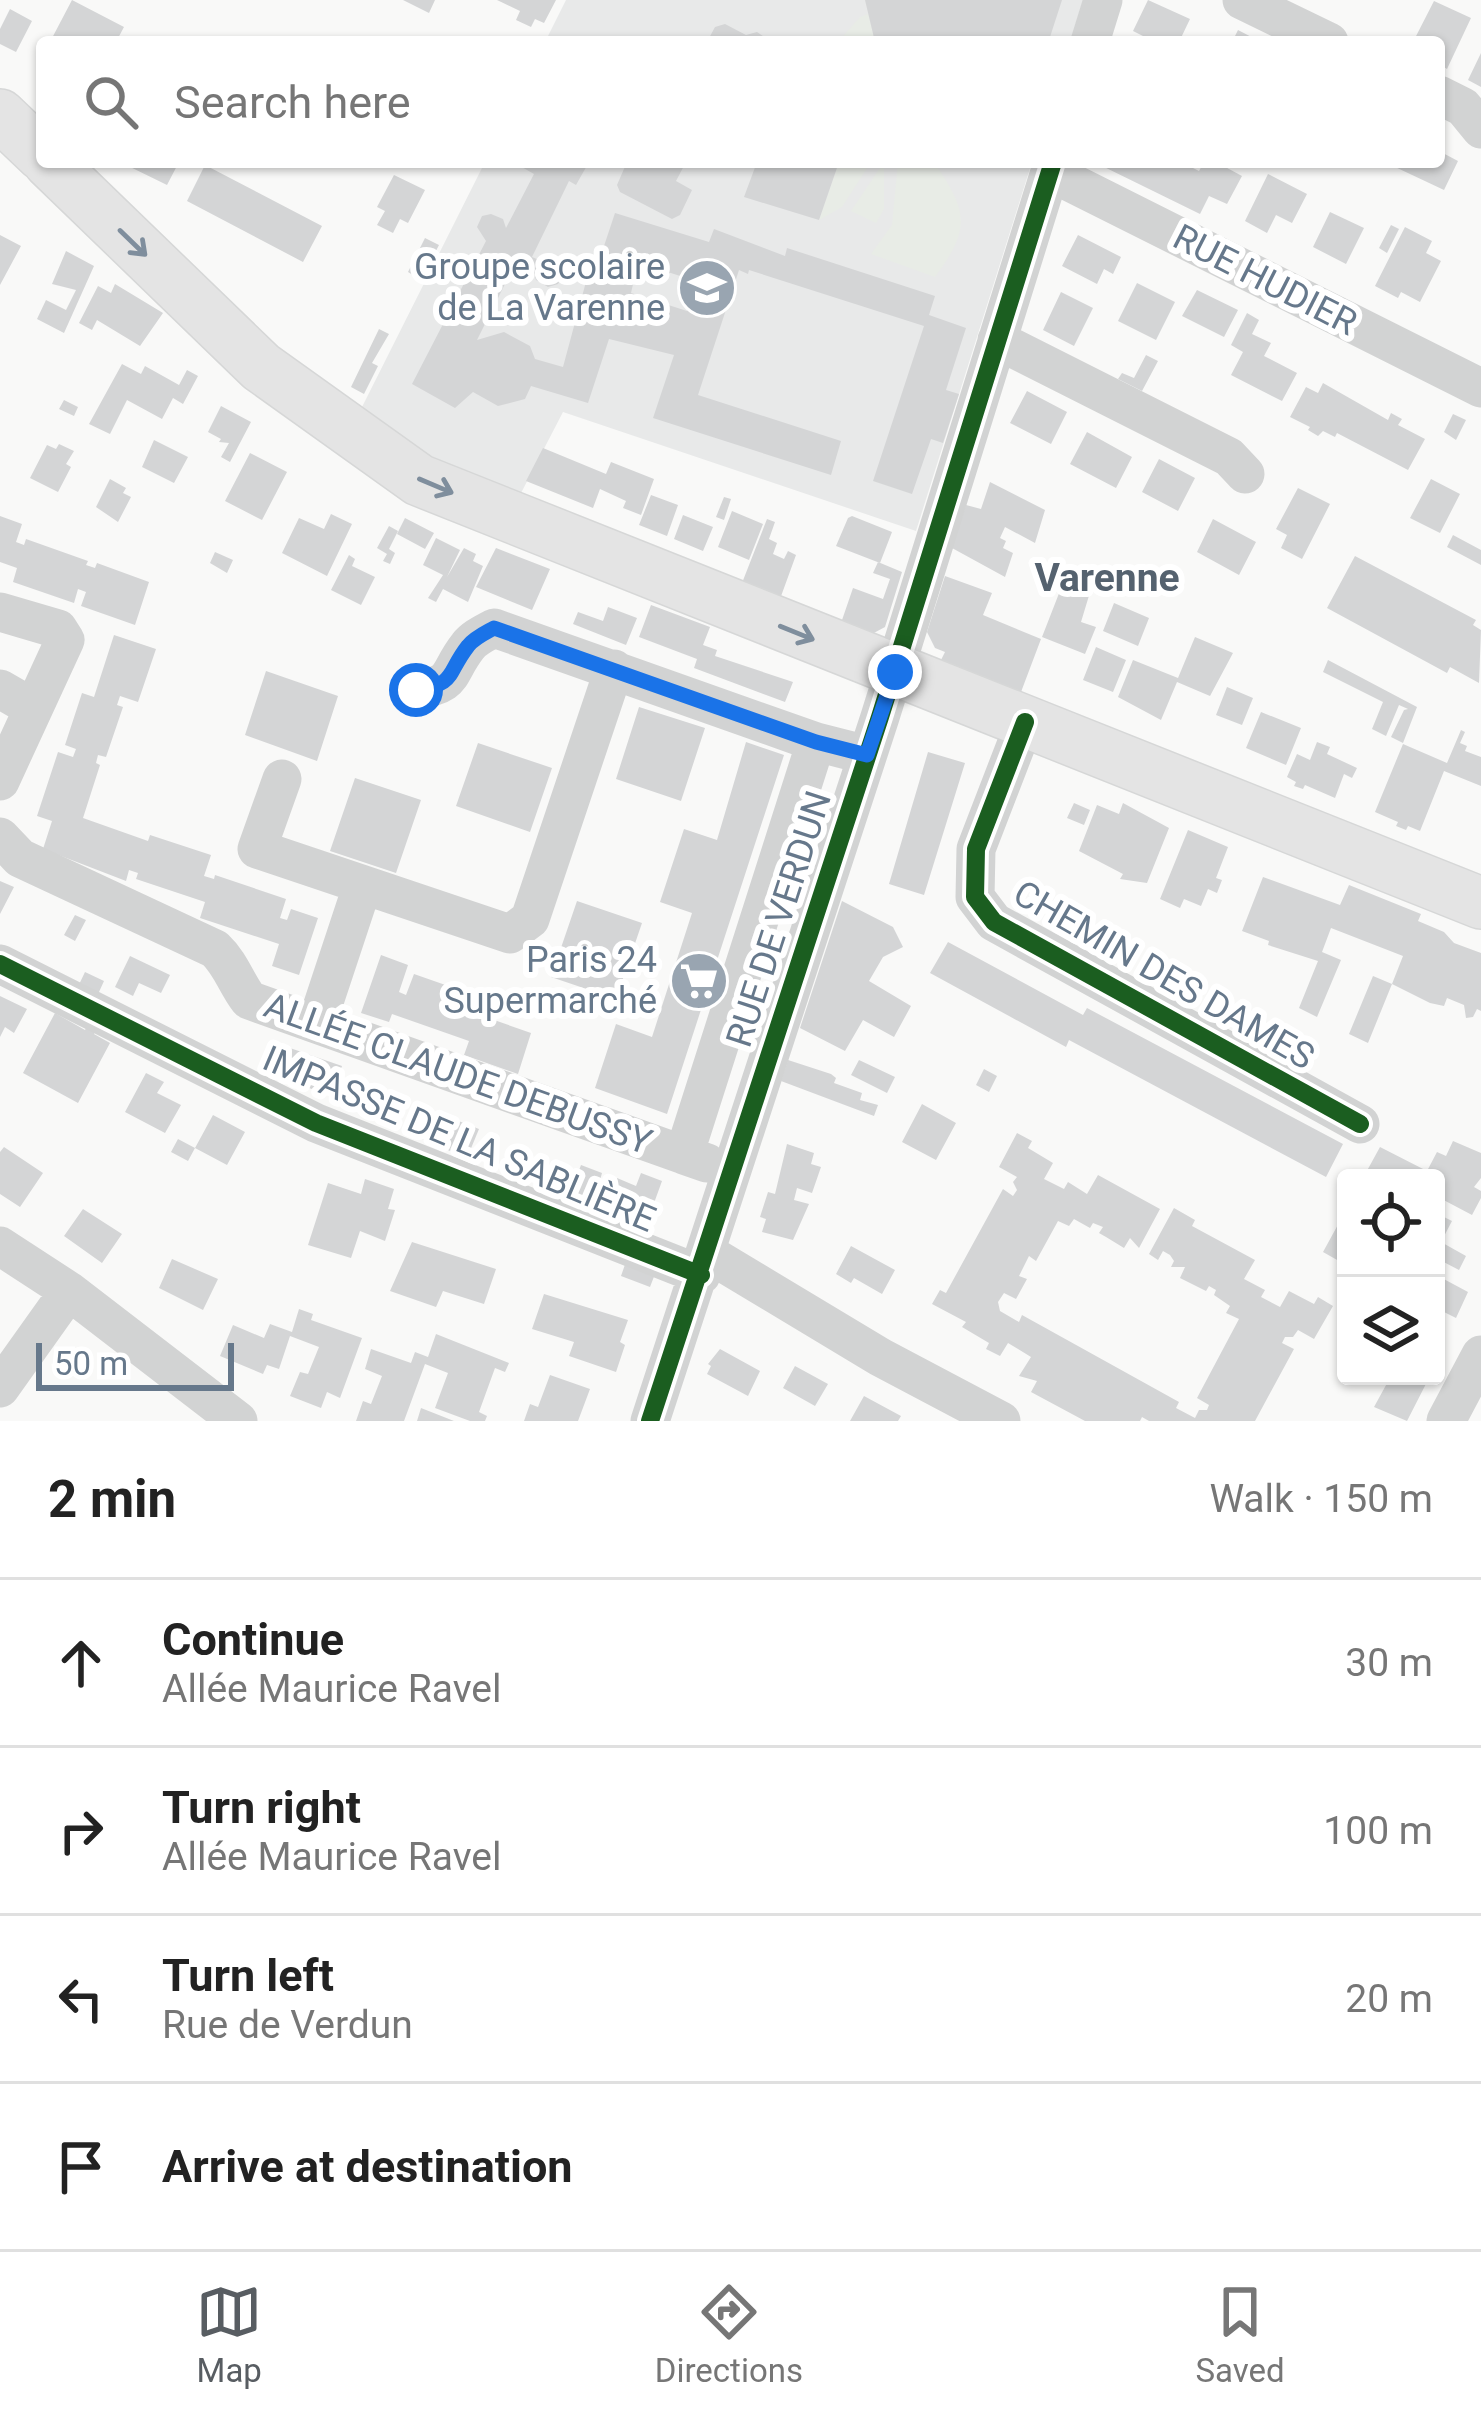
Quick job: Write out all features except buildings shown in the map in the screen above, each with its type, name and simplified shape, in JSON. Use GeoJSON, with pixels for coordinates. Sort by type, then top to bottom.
{"type":"FeatureCollection","features":[{"type":"Feature","properties":{"kind":"main road"},"geometry":{"type":"LineString","coordinates":[[0,115],[36,149]]}},
{"type":"Feature","properties":{"kind":"main road"},"geometry":{"type":"LineString","coordinates":[[55,168],[261,367],[419,480],[1481,903]]}},
{"type":"Feature","properties":{"kind":"street"},"geometry":{"type":"LineString","coordinates":[[1092,36],[1103,0]]}},
{"type":"Feature","properties":{"kind":"street"},"geometry":{"type":"LineString","coordinates":[[1242,0],[1317,36]]}},
{"type":"Feature","properties":{"kind":"street"},"geometry":{"type":"LineString","coordinates":[[1445,98],[1463,107],[1481,129]]}},
{"type":"Feature","properties":{"kind":"street","name":"RUE DE VERDUN"},"geometry":{"type":"LineString","coordinates":[[650,1421],[895,672],[1051,168]]}},
{"type":"Feature","properties":{"kind":"street","name":"RUE HUDIER"},"geometry":{"type":"LineString","coordinates":[[1053,168],[1481,388]]}},
{"type":"Feature","properties":{"kind":"street"},"geometry":{"type":"LineString","coordinates":[[998,340],[1229,458],[1245,474]]}},
{"type":"Feature","properties":{"kind":"street"},"geometry":{"type":"LineString","coordinates":[[0,612],[58,628],[64,640],[17,698],[0,781]]}},
{"type":"Feature","properties":{"kind":"street"},"geometry":{"type":"LineString","coordinates":[[416,690],[440,686],[452,676],[470,643],[494,628],[816,742]]}},
{"type":"Feature","properties":{"kind":"street"},"geometry":{"type":"LineString","coordinates":[[282,779],[257,849],[510,934],[530,919],[614,669]]}},
{"type":"Feature","properties":{"kind":"street","name":"CHEMIN DES DAMES"},"geometry":{"type":"LineString","coordinates":[[1025,722],[976,849],[975,897],[994,922],[1360,1124]]}},
{"type":"Feature","properties":{"kind":"street","name":"RUE DE VERDUN"},"geometry":{"type":"LineString","coordinates":[[684,1155],[816,742],[867,755]]}},
{"type":"Feature","properties":{"kind":"street","name":"ALLÉE CLAUDE DEBUSSY"},"geometry":{"type":"LineString","coordinates":[[0,837],[20,858],[215,950],[228,962],[235,982],[250,1000],[684,1155]]}},
{"type":"Feature","properties":{"kind":"street"},"geometry":{"type":"LineString","coordinates":[[317,1023],[362,886]]}},
{"type":"Feature","properties":{"kind":"street","name":"IMPASSE DE LA SABLIÈRE"},"geometry":{"type":"LineString","coordinates":[[0,964],[316,1123],[704,1264],[880,1357],[937,1406],[1001,1421]]}},
{"type":"Feature","properties":{"kind":"street"},"geometry":{"type":"LineString","coordinates":[[684,1155],[732,1172]]}},
{"type":"Feature","properties":{"kind":"street"},"geometry":{"type":"LineString","coordinates":[[0,1246],[70,1291],[238,1421]]}},
{"type":"Feature","properties":{"kind":"street"},"geometry":{"type":"LineString","coordinates":[[0,1388],[70,1291]]}},
{"type":"Feature","properties":{"kind":"street"},"geometry":{"type":"LineString","coordinates":[[1446,1421],[1481,1355]]}},
{"type":"Feature","properties":{"kind":"shaded area"},"geometry":{"type":"Polygon","coordinates":[[[566,0],[1083,0],[1072,36],[548,36],[566,0]]]}},
{"type":"Feature","properties":{"kind":"shaded area"},"geometry":{"type":"Polygon","coordinates":[[[868,14],[874,36],[843,36],[868,14]]]}},
{"type":"Feature","properties":{"kind":"shaded area","name":"Groupe scolaire de La Varenne"},"geometry":{"type":"Polygon","coordinates":[[[482,168],[1030,168],[916,531],[563,412],[520,495],[426,454],[359,413],[482,168]]]}},
{"type":"Feature","properties":{"kind":"shaded area"},"geometry":{"type":"Polygon","coordinates":[[[837,168],[867,168],[842,207],[819,220],[837,168]]]}},
{"type":"Feature","properties":{"kind":"shaded area"},"geometry":{"type":"Polygon","coordinates":[[[884,168],[884,209],[876,223],[851,211],[884,168]]]}},
{"type":"Feature","properties":{"kind":"shaded area"},"geometry":{"type":"Polygon","coordinates":[[[897,168],[938,168],[961,219],[955,245],[935,277],[871,254],[892,225],[897,168]]]}},
{"type":"Feature","properties":{"kind":"cycle path"},"geometry":{"type":"LineString","coordinates":[[650,1421],[880,717],[1051,168]]}},
{"type":"Feature","properties":{"kind":"cycle path"},"geometry":{"type":"LineString","coordinates":[[1025,722],[976,849],[975,897],[994,922],[1360,1124]]}},
{"type":"Feature","properties":{"kind":"cycle path"},"geometry":{"type":"LineString","coordinates":[[0,964],[316,1123],[701,1275]]}},
{"type":"Feature","properties":{"kind":"place","name":"Groupe scolaire de La Varenne"},"geometry":{"type":"Point","coordinates":[707,288]}},
{"type":"Feature","properties":{"kind":"place","name":"Paris 24 Supermarché"},"geometry":{"type":"Point","coordinates":[699,981]}},
{"type":"Feature","properties":{"kind":"district","name":"Varenne"},"geometry":{"type":"Point","coordinates":[1107,578]}},
{"type":"Feature","properties":{"kind":"route"},"geometry":{"type":"LineString","coordinates":[[416,690],[440,686],[452,676],[470,643],[494,628],[816,742],[867,755],[895,672]]}}]}
